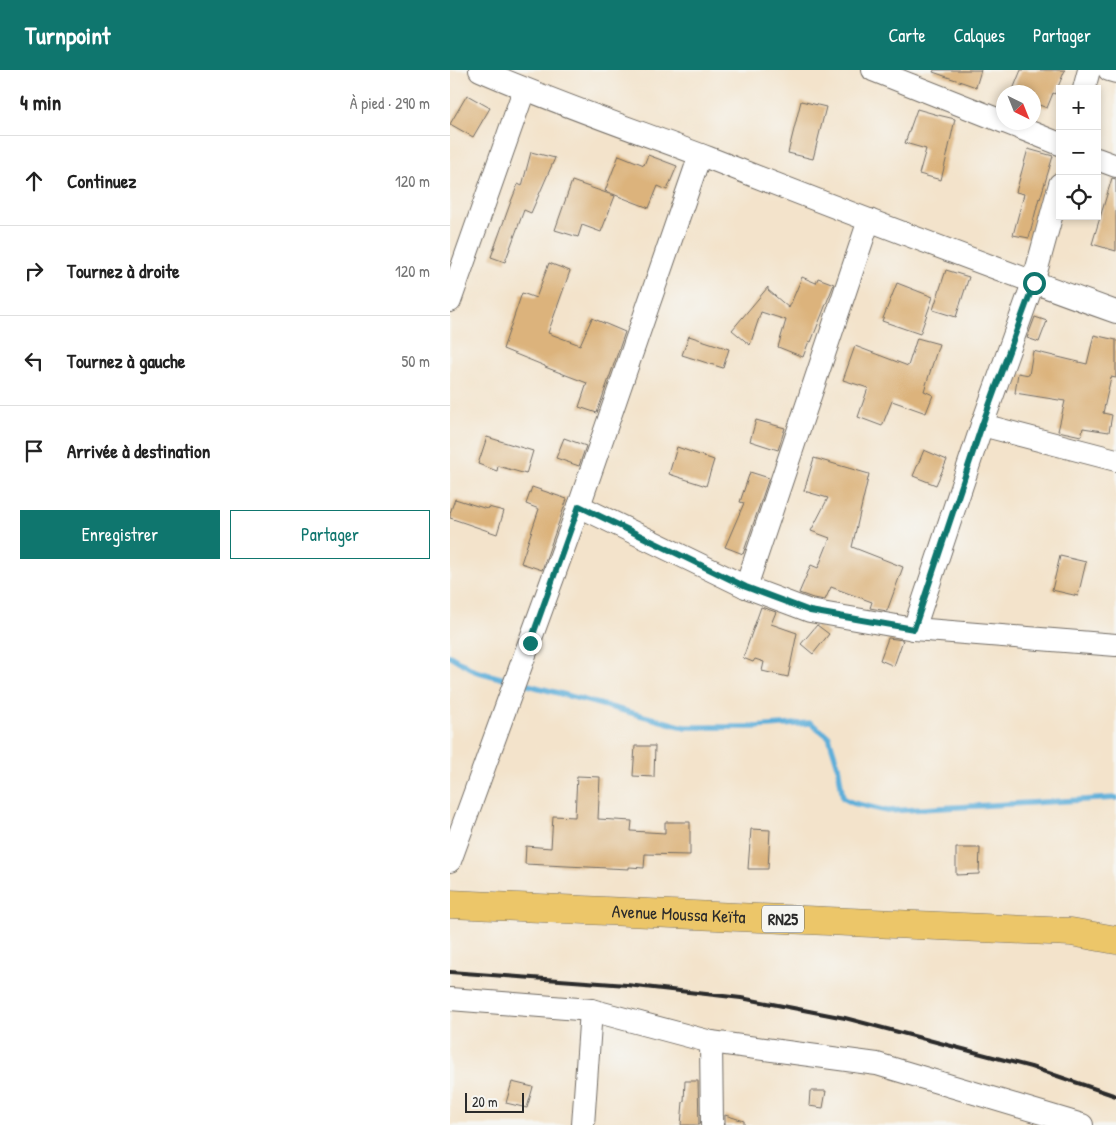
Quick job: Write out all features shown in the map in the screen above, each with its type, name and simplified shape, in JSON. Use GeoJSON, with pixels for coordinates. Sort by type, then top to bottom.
{"type":"FeatureCollection","features":[{"type":"Feature","properties":{"kind":"main road","name":"Avenue Moussa Keïta"},"geometry":{"type":"LineString","coordinates":[[450,904],[1071,932],[1116,940]]}},
{"type":"Feature","properties":{"kind":"street"},"geometry":{"type":"LineString","coordinates":[[480,70],[524,90],[700,155],[1034,283],[1116,312]]}},
{"type":"Feature","properties":{"kind":"street"},"geometry":{"type":"LineString","coordinates":[[873,70],[996,119]]}},
{"type":"Feature","properties":{"kind":"street"},"geometry":{"type":"LineString","coordinates":[[1085,85],[1089,70]]}},
{"type":"Feature","properties":{"kind":"street"},"geometry":{"type":"LineString","coordinates":[[1109,70],[1116,72]]}},
{"type":"Feature","properties":{"kind":"street"},"geometry":{"type":"LineString","coordinates":[[450,301],[524,90]]}},
{"type":"Feature","properties":{"kind":"street"},"geometry":{"type":"LineString","coordinates":[[1024,130],[1056,142]]}},
{"type":"Feature","properties":{"kind":"street"},"geometry":{"type":"LineString","coordinates":[[450,861],[579,506],[700,155]]}},
{"type":"Feature","properties":{"kind":"street"},"geometry":{"type":"LineString","coordinates":[[1101,160],[1116,166]]}},
{"type":"Feature","properties":{"kind":"street"},"geometry":{"type":"LineString","coordinates":[[914,629],[982,425],[1034,283],[1056,199]]}},
{"type":"Feature","properties":{"kind":"street"},"geometry":{"type":"LineString","coordinates":[[746,587],[869,220]]}},
{"type":"Feature","properties":{"kind":"street"},"geometry":{"type":"LineString","coordinates":[[982,425],[1116,460]]}},
{"type":"Feature","properties":{"kind":"street"},"geometry":{"type":"LineString","coordinates":[[579,506],[746,587],[810,611],[914,629],[1116,645]]}},
{"type":"Feature","properties":{"kind":"street"},"geometry":{"type":"LineString","coordinates":[[450,999],[591,1010],[711,1042],[876,1064],[1079,1124]]}},
{"type":"Feature","properties":{"kind":"street"},"geometry":{"type":"LineString","coordinates":[[583,1125],[591,1010]]}},
{"type":"Feature","properties":{"kind":"street"},"geometry":{"type":"LineString","coordinates":[[711,1042],[712,1125]]}},
{"type":"Feature","properties":{"kind":"building"},"geometry":{"type":"Polygon","coordinates":[[[934,70],[981,70],[976,87],[933,72],[934,70]]]}},
{"type":"Feature","properties":{"kind":"building"},"geometry":{"type":"Polygon","coordinates":[[[1021,70],[1065,70],[1059,85],[1056,85],[1056,92],[1055,94],[1053,93],[1047,108],[1041,106],[1041,85],[1015,85],[1021,70]]]}},
{"type":"Feature","properties":{"kind":"building"},"geometry":{"type":"Polygon","coordinates":[[[467,95],[490,108],[473,137],[450,124],[467,95]]]}},
{"type":"Feature","properties":{"kind":"building"},"geometry":{"type":"Polygon","coordinates":[[[801,101],[826,107],[813,159],[788,153],[801,101]]]}},
{"type":"Feature","properties":{"kind":"building"},"geometry":{"type":"Polygon","coordinates":[[[917,109],[955,119],[941,180],[919,174],[926,149],[905,143],[917,109]]]}},
{"type":"Feature","properties":{"kind":"building"},"geometry":{"type":"Polygon","coordinates":[[[1028,149],[1053,156],[1039,198],[1029,238],[1013,235],[1024,194],[1016,192],[1028,149]]]}},
{"type":"Feature","properties":{"kind":"building"},"geometry":{"type":"Polygon","coordinates":[[[531,152],[555,158],[531,213],[524,210],[505,262],[491,257],[518,184],[522,186],[531,152]]]}},
{"type":"Feature","properties":{"kind":"building"},"geometry":{"type":"Polygon","coordinates":[[[619,155],[644,165],[648,155],[677,166],[667,190],[658,186],[649,208],[605,191],[619,155]]]}},
{"type":"Feature","properties":{"kind":"building"},"geometry":{"type":"Polygon","coordinates":[[[1112,178],[1116,179],[1116,251],[1092,244],[1099,220],[1101,220],[1112,178]]]}},
{"type":"Feature","properties":{"kind":"building"},"geometry":{"type":"Polygon","coordinates":[[[572,181],[615,196],[601,232],[582,225],[578,237],[555,230],[572,181]]]}},
{"type":"Feature","properties":{"kind":"building"},"geometry":{"type":"Polygon","coordinates":[[[549,263],[570,271],[548,333],[580,345],[592,318],[625,332],[597,413],[579,407],[587,383],[503,349],[522,293],[536,298],[549,263]]]}},
{"type":"Feature","properties":{"kind":"building"},"geometry":{"type":"Polygon","coordinates":[[[946,270],[969,277],[956,317],[933,310],[946,270]]]}},
{"type":"Feature","properties":{"kind":"building"},"geometry":{"type":"Polygon","coordinates":[[[802,277],[816,283],[818,278],[834,284],[811,342],[809,341],[803,357],[778,347],[786,320],[761,312],[750,345],[732,330],[768,287],[768,290],[789,308],[802,277]]]}},
{"type":"Feature","properties":{"kind":"building"},"geometry":{"type":"Polygon","coordinates":[[[897,283],[933,297],[920,334],[882,321],[897,283]]]}},
{"type":"Feature","properties":{"kind":"building"},"geometry":{"type":"Polygon","coordinates":[[[1035,317],[1047,321],[1039,342],[1027,338],[1035,317]]]}},
{"type":"Feature","properties":{"kind":"building"},"geometry":{"type":"Polygon","coordinates":[[[1094,335],[1116,340],[1116,378],[1111,377],[1103,413],[1112,415],[1109,432],[1083,428],[1081,436],[1058,431],[1065,401],[1015,393],[1018,373],[1029,375],[1033,351],[1087,364],[1094,335]]]}},
{"type":"Feature","properties":{"kind":"building"},"geometry":{"type":"Polygon","coordinates":[[[689,336],[729,349],[723,368],[682,355],[689,336]]]}},
{"type":"Feature","properties":{"kind":"building"},"geometry":{"type":"Polygon","coordinates":[[[917,338],[939,344],[924,391],[933,395],[926,413],[892,401],[882,426],[858,417],[868,388],[843,380],[855,346],[908,366],[917,338]]]}},
{"type":"Feature","properties":{"kind":"building"},"geometry":{"type":"Polygon","coordinates":[[[756,420],[785,428],[778,450],[750,441],[756,420]]]}},
{"type":"Feature","properties":{"kind":"building"},"geometry":{"type":"Polygon","coordinates":[[[487,437],[533,451],[526,474],[498,466],[497,471],[478,464],[487,437]]]}},
{"type":"Feature","properties":{"kind":"building"},"geometry":{"type":"Polygon","coordinates":[[[564,438],[586,446],[579,466],[556,458],[564,438]]]}},
{"type":"Feature","properties":{"kind":"building"},"geometry":{"type":"Polygon","coordinates":[[[677,447],[714,460],[706,486],[669,474],[677,447]]]}},
{"type":"Feature","properties":{"kind":"building"},"geometry":{"type":"Polygon","coordinates":[[[924,450],[947,460],[936,485],[913,476],[924,450]]]}},
{"type":"Feature","properties":{"kind":"building"},"geometry":{"type":"Polygon","coordinates":[[[814,458],[869,474],[852,547],[903,567],[887,611],[870,608],[872,602],[831,587],[825,600],[799,593],[811,565],[818,568],[830,538],[811,531],[828,498],[804,491],[814,458]]]}},
{"type":"Feature","properties":{"kind":"building"},"geometry":{"type":"Polygon","coordinates":[[[750,472],[769,478],[743,554],[725,547],[744,503],[740,502],[750,472]]]}},
{"type":"Feature","properties":{"kind":"building"},"geometry":{"type":"Polygon","coordinates":[[[532,487],[567,499],[542,570],[521,563],[539,509],[526,504],[532,487]]]}},
{"type":"Feature","properties":{"kind":"building"},"geometry":{"type":"Polygon","coordinates":[[[455,499],[487,509],[488,507],[504,511],[497,534],[450,518],[455,499]]]}},
{"type":"Feature","properties":{"kind":"building"},"geometry":{"type":"Polygon","coordinates":[[[1060,556],[1086,562],[1078,596],[1052,590],[1060,556]]]}},
{"type":"Feature","properties":{"kind":"building"},"geometry":{"type":"Polygon","coordinates":[[[761,607],[776,612],[771,624],[797,633],[788,677],[762,671],[764,662],[755,659],[753,662],[743,658],[761,607]]]}},
{"type":"Feature","properties":{"kind":"building"},"geometry":{"type":"Polygon","coordinates":[[[817,625],[829,634],[813,654],[801,644],[817,625]]]}},
{"type":"Feature","properties":{"kind":"building"},"geometry":{"type":"Polygon","coordinates":[[[888,638],[903,640],[894,666],[880,660],[888,638]]]}},
{"type":"Feature","properties":{"kind":"building"},"geometry":{"type":"Polygon","coordinates":[[[635,746],[655,746],[654,777],[633,776],[635,746]]]}},
{"type":"Feature","properties":{"kind":"building"},"geometry":{"type":"Polygon","coordinates":[[[577,776],[600,777],[598,819],[632,821],[631,831],[665,833],[665,822],[690,822],[690,855],[645,854],[644,868],[629,867],[629,869],[525,864],[526,846],[551,848],[553,816],[575,817],[577,776]]]}},
{"type":"Feature","properties":{"kind":"building"},"geometry":{"type":"Polygon","coordinates":[[[751,829],[770,830],[768,869],[748,869],[751,829]]]}},
{"type":"Feature","properties":{"kind":"building"},"geometry":{"type":"Polygon","coordinates":[[[956,848],[980,848],[979,874],[956,875],[956,848]]]}},
{"type":"Feature","properties":{"kind":"building"},"geometry":{"type":"Polygon","coordinates":[[[685,1081],[698,1081],[699,1125],[681,1125],[685,1081]]]}},
{"type":"Feature","properties":{"kind":"building"},"geometry":{"type":"Polygon","coordinates":[[[512,1082],[533,1087],[527,1108],[506,1103],[512,1082]]]}},
{"type":"Feature","properties":{"kind":"building"},"geometry":{"type":"Polygon","coordinates":[[[810,1091],[826,1091],[823,1108],[809,1106],[810,1091]]]}},
{"type":"Feature","properties":{"kind":"building"},"geometry":{"type":"Polygon","coordinates":[[[725,1115],[744,1121],[744,1125],[725,1125],[725,1115]]]}},
{"type":"Feature","properties":{"kind":"waterway"},"geometry":{"type":"LineString","coordinates":[[450,656],[475,671],[512,681]]}},
{"type":"Feature","properties":{"kind":"waterway"},"geometry":{"type":"LineString","coordinates":[[521,683],[684,727],[754,727],[811,723],[829,737],[838,766],[843,798],[853,803],[887,811],[1116,798]]}},
{"type":"Feature","properties":{"kind":"railway"},"geometry":{"type":"LineString","coordinates":[[450,972],[627,985],[741,998],[845,1018],[1031,1067],[1116,1096]]}},
{"type":"Feature","properties":{"kind":"route"},"geometry":{"type":"LineString","coordinates":[[530,643],[579,506],[746,587],[810,611],[914,629],[982,425],[1034,283]]}}]}
